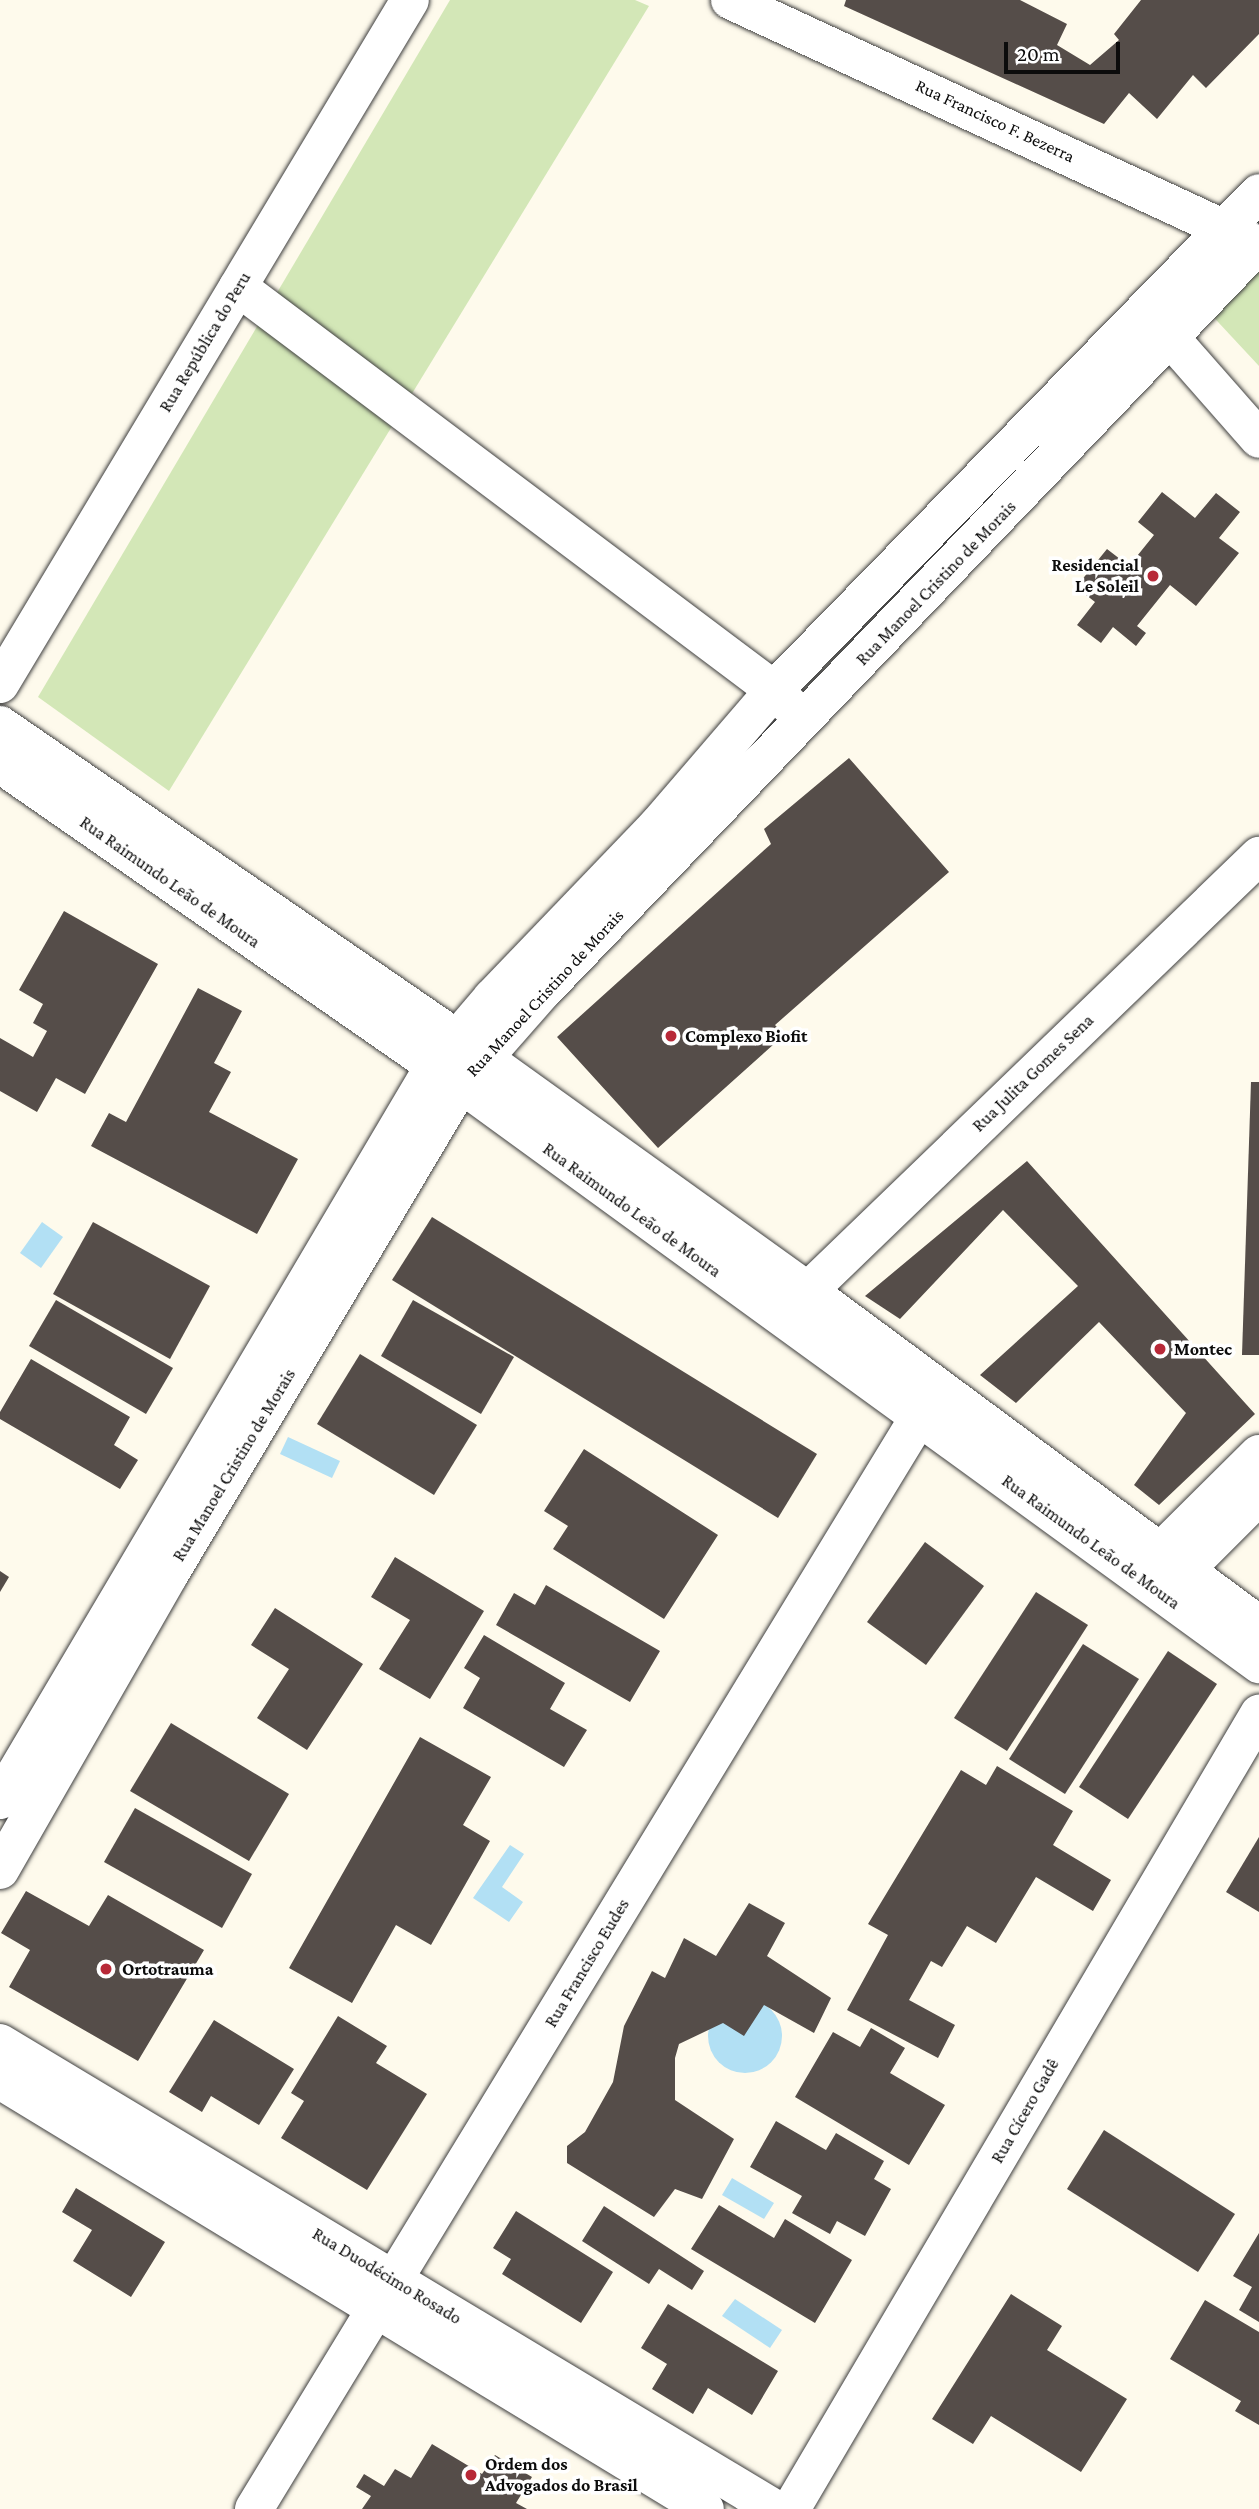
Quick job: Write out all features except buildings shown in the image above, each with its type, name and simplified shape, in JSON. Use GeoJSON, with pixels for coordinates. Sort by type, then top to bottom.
{"type":"FeatureCollection","features":[{"type":"Feature","properties":{"kind":"street","name":"Rua República do Peru"},"geometry":{"type":"LineString","coordinates":[[0,684],[410,0]]}},
{"type":"Feature","properties":{"kind":"street","name":"Rua Francisco F. Bezerra"},"geometry":{"type":"LineString","coordinates":[[730,0],[1248,239]]}},
{"type":"Feature","properties":{"kind":"street","name":"Rua Manoel Cristino de Morais"},"geometry":{"type":"LineString","coordinates":[[0,1800],[459,1062],[774,690],[1248,239],[1259,193]]}},
{"type":"Feature","properties":{"kind":"street"},"geometry":{"type":"LineString","coordinates":[[238,287],[774,690],[804,721]]}},
{"type":"Feature","properties":{"kind":"street"},"geometry":{"type":"LineString","coordinates":[[1167,314],[1259,401]]}},
{"type":"Feature","properties":{"kind":"street"},"geometry":{"type":"LineString","coordinates":[[1167,314],[1259,439]]}},
{"type":"Feature","properties":{"kind":"street","name":"Rua Manoel Cristino de Morais"},"geometry":{"type":"LineString","coordinates":[[0,1870],[459,1062],[541,993],[804,721],[1167,314]]}},
{"type":"Feature","properties":{"kind":"street","name":"Rua Raimundo Leão de Moura"},"geometry":{"type":"LineString","coordinates":[[0,726],[459,1062],[919,1418],[1160,1573],[1259,1625]]}},
{"type":"Feature","properties":{"kind":"street","name":"Rua Raimundo Leão de Moura"},"geometry":{"type":"LineString","coordinates":[[0,764],[808,1291],[1160,1573],[1259,1664]]}},
{"type":"Feature","properties":{"kind":"street","name":"Rua Julita Gomes Sena"},"geometry":{"type":"LineString","coordinates":[[808,1291],[1259,856]]}},
{"type":"Feature","properties":{"kind":"street","name":"Rua Francisco Eudes"},"geometry":{"type":"LineString","coordinates":[[254,2509],[919,1418]]}},
{"type":"Feature","properties":{"kind":"street"},"geometry":{"type":"LineString","coordinates":[[1160,1573],[1259,1454]]}},
{"type":"Feature","properties":{"kind":"street"},"geometry":{"type":"LineString","coordinates":[[1160,1573],[1259,1496]]}},
{"type":"Feature","properties":{"kind":"street","name":"Rua Cícero Gadê"},"geometry":{"type":"LineString","coordinates":[[791,2509],[1259,1714]]}},
{"type":"Feature","properties":{"kind":"street","name":"Rua Duodécimo Rosado"},"geometry":{"type":"LineString","coordinates":[[0,2043],[385,2294],[705,2509]]}},
{"type":"Feature","properties":{"kind":"street","name":"Rua Duodécimo Rosado"},"geometry":{"type":"LineString","coordinates":[[0,2080],[775,2509]]}},
{"type":"Feature","properties":{"kind":"green space"},"geometry":{"type":"Polygon","coordinates":[[[450,0],[635,0],[649,6],[169,791],[38,697],[450,0]]]}},
{"type":"Feature","properties":{"kind":"green space"},"geometry":{"type":"Polygon","coordinates":[[[1259,253],[1259,366],[1205,308],[1259,253]]]}},
{"type":"Feature","properties":{"kind":"water"},"geometry":{"type":"Polygon","coordinates":[[[42,1222],[63,1237],[41,1268],[20,1253],[42,1222]]]}},
{"type":"Feature","properties":{"kind":"water"},"geometry":{"type":"Polygon","coordinates":[[[288,1437],[340,1461],[332,1478],[280,1454],[288,1437]]]}},
{"type":"Feature","properties":{"kind":"water"},"geometry":{"type":"Polygon","coordinates":[[[510,1845],[524,1854],[502,1887],[523,1902],[509,1922],[473,1898],[510,1845]]]}},
{"type":"Feature","properties":{"kind":"water"},"geometry":{"type":"Polygon","coordinates":[[[745,1999],[759,2002],[771,2010],[779,2022],[782,2036],[779,2050],[771,2062],[759,2070],[745,2073],[731,2070],[719,2062],[711,2050],[708,2036],[711,2022],[719,2010],[731,2002],[745,1999]]]}},
{"type":"Feature","properties":{"kind":"water"},"geometry":{"type":"Polygon","coordinates":[[[732,2178],[774,2203],[764,2219],[722,2195],[732,2178]]]}},
{"type":"Feature","properties":{"kind":"water"},"geometry":{"type":"Polygon","coordinates":[[[735,2299],[782,2330],[770,2348],[722,2316],[735,2299]]]}},
{"type":"Feature","properties":{"kind":"place","name":"Residencial Le Soleil"},"geometry":{"type":"Point","coordinates":[1153,576]}},
{"type":"Feature","properties":{"kind":"place","name":"Complexo Biofit"},"geometry":{"type":"Point","coordinates":[671,1036]}},
{"type":"Feature","properties":{"kind":"place","name":"Montec"},"geometry":{"type":"Point","coordinates":[1160,1349]}},
{"type":"Feature","properties":{"kind":"place","name":"Ortotrauma"},"geometry":{"type":"Point","coordinates":[106,1969]}},
{"type":"Feature","properties":{"kind":"place","name":"Ordem dos Advogados do Brasil"},"geometry":{"type":"Point","coordinates":[471,2475]}}]}
